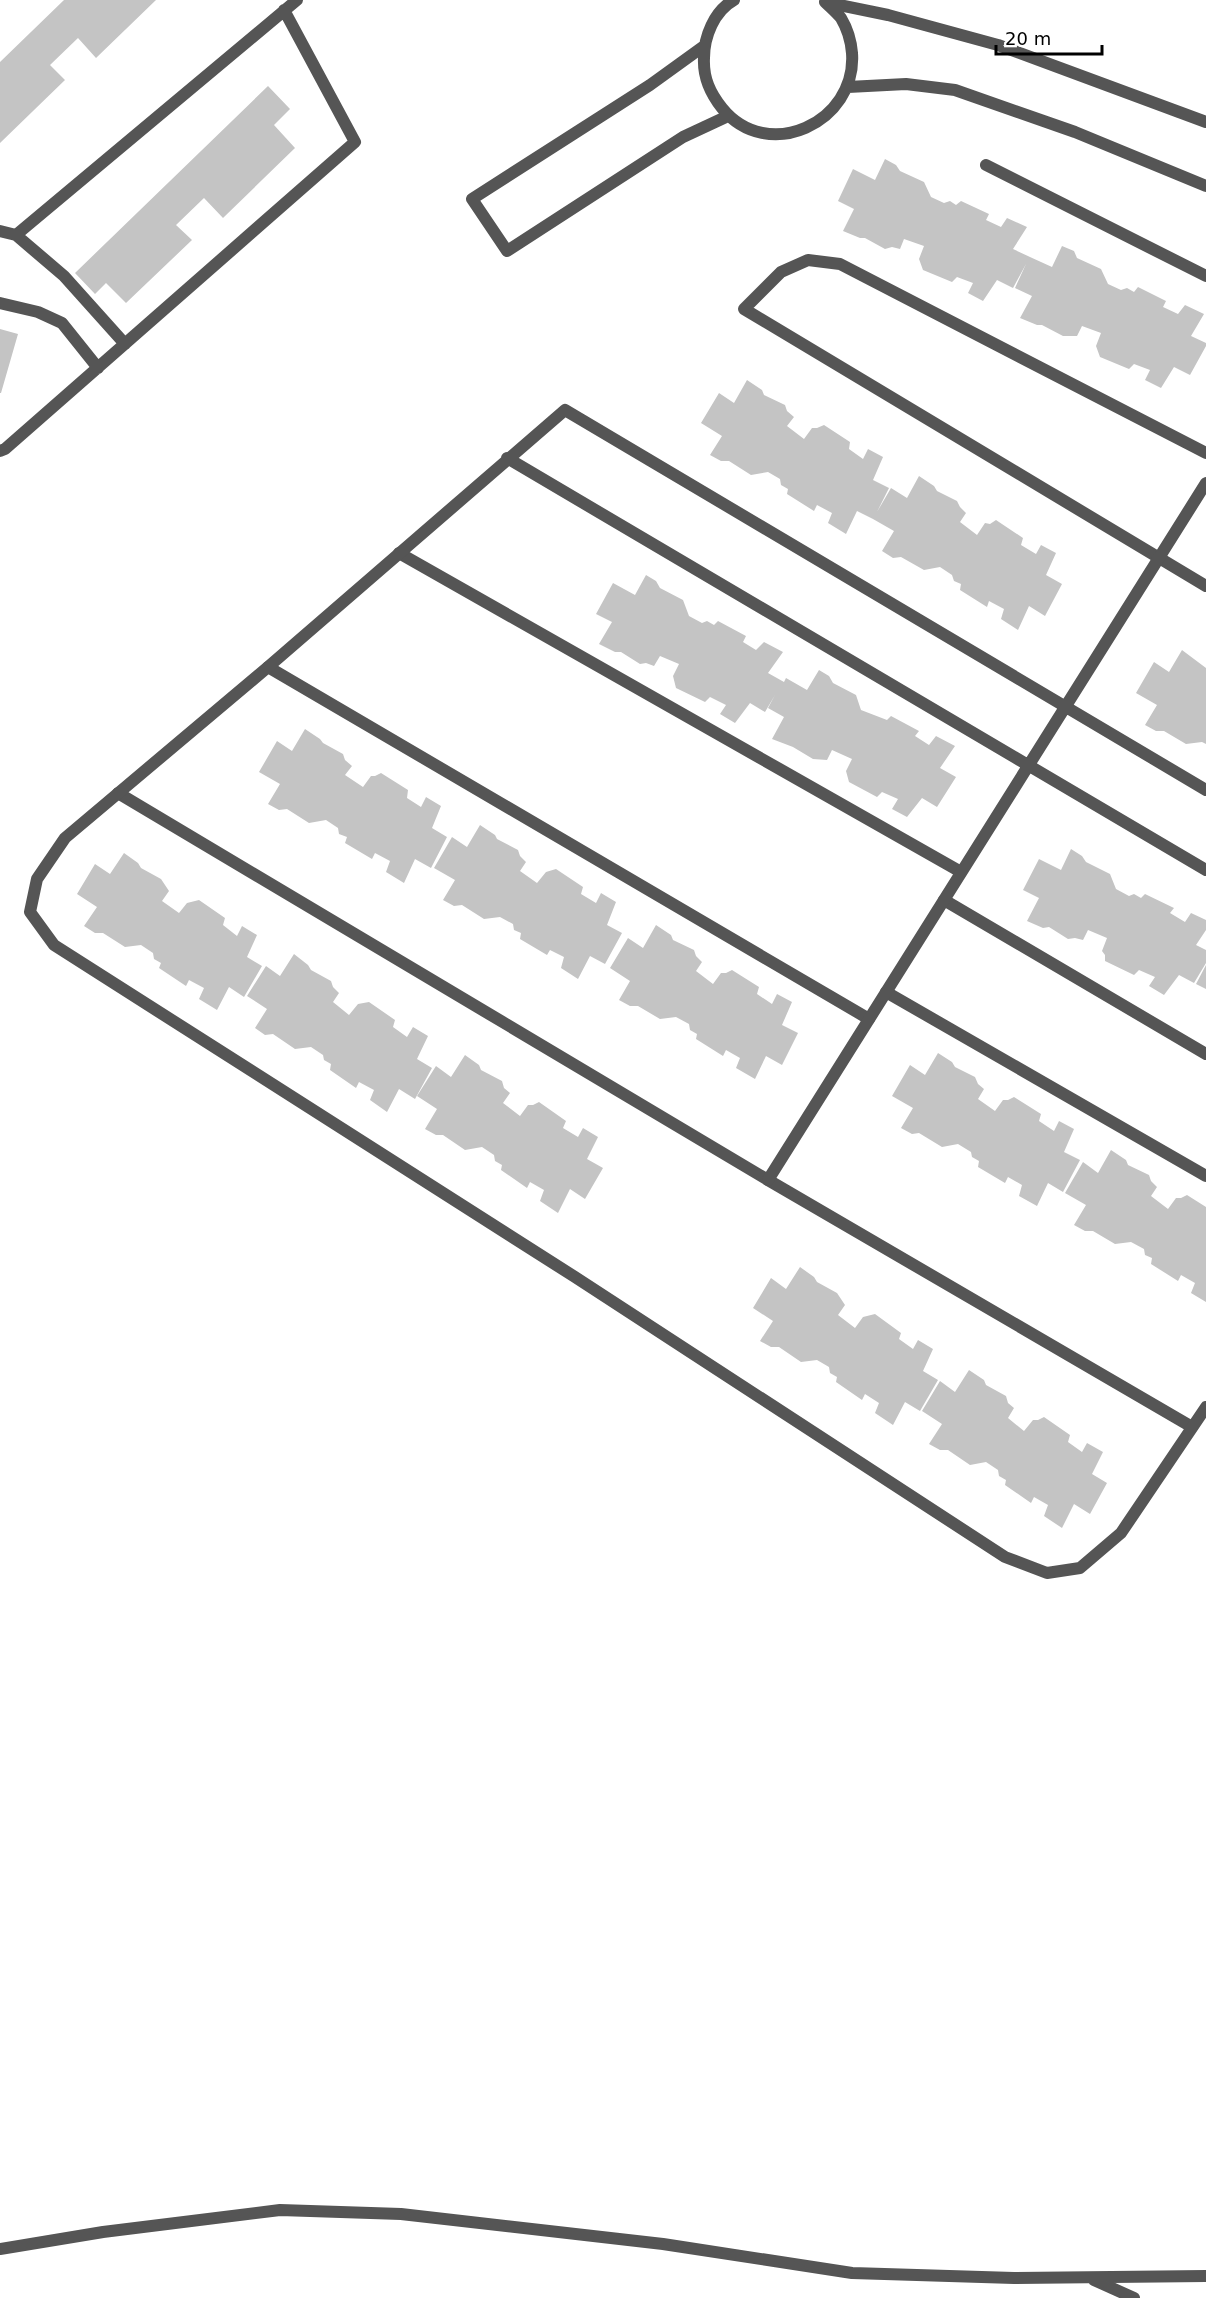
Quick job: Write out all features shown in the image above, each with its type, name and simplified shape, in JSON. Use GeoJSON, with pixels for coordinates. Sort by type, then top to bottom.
{"type":"FeatureCollection","features":[{"type":"Feature","properties":{"kind":"street"},"geometry":{"type":"LineString","coordinates":[[16,235],[297,0]]}},
{"type":"Feature","properties":{"kind":"street"},"geometry":{"type":"LineString","coordinates":[[734,0],[713,22],[704,46],[704,72],[712,96],[728,116],[749,129],[771,134],[795,133],[817,123],[835,108],[848,87],[852,64],[850,41],[841,19],[824,1]]}},
{"type":"Feature","properties":{"kind":"street"},"geometry":{"type":"LineString","coordinates":[[824,1],[888,15],[999,45],[1206,122]]}},
{"type":"Feature","properties":{"kind":"street"},"geometry":{"type":"LineString","coordinates":[[0,451],[355,142],[284,10]]}},
{"type":"Feature","properties":{"kind":"street"},"geometry":{"type":"LineString","coordinates":[[704,46],[650,85],[472,199],[507,251],[683,137],[728,116]]}},
{"type":"Feature","properties":{"kind":"street"},"geometry":{"type":"LineString","coordinates":[[848,87],[906,84],[955,90],[1075,132],[1206,186]]}},
{"type":"Feature","properties":{"kind":"street"},"geometry":{"type":"LineString","coordinates":[[986,165],[1206,276]]}},
{"type":"Feature","properties":{"kind":"street"},"geometry":{"type":"LineString","coordinates":[[0,231],[16,235],[64,276],[125,344]]}},
{"type":"Feature","properties":{"kind":"street"},"geometry":{"type":"LineString","coordinates":[[1206,453],[840,264],[808,260],[781,272],[744,309],[1206,586]]}},
{"type":"Feature","properties":{"kind":"street"},"geometry":{"type":"LineString","coordinates":[[0,303],[38,312],[62,323],[98,368]]}},
{"type":"Feature","properties":{"kind":"street"},"geometry":{"type":"LineString","coordinates":[[1206,790],[565,410],[65,838],[37,879],[30,912],[54,945],[565,1271],[1005,1557],[1047,1573],[1080,1568],[1121,1533],[1206,1407]]}},
{"type":"Feature","properties":{"kind":"street"},"geometry":{"type":"LineString","coordinates":[[507,458],[1206,870]]}},
{"type":"Feature","properties":{"kind":"street"},"geometry":{"type":"LineString","coordinates":[[768,1180],[1206,483]]}},
{"type":"Feature","properties":{"kind":"street"},"geometry":{"type":"LineString","coordinates":[[399,553],[961,872]]}},
{"type":"Feature","properties":{"kind":"street"},"geometry":{"type":"LineString","coordinates":[[267,667],[869,1019]]}},
{"type":"Feature","properties":{"kind":"street"},"geometry":{"type":"LineString","coordinates":[[118,793],[768,1180],[1192,1427]]}},
{"type":"Feature","properties":{"kind":"street"},"geometry":{"type":"LineString","coordinates":[[944,900],[1206,1054]]}},
{"type":"Feature","properties":{"kind":"street"},"geometry":{"type":"LineString","coordinates":[[886,992],[1206,1176]]}},
{"type":"Feature","properties":{"kind":"street"},"geometry":{"type":"LineString","coordinates":[[0,2249],[103,2232],[280,2210],[401,2214],[663,2244],[852,2273],[1014,2278],[1206,2276]]}},
{"type":"Feature","properties":{"kind":"street"},"geometry":{"type":"LineString","coordinates":[[1088,2278],[1134,2298]]}},
{"type":"Feature","properties":{"kind":"building"},"geometry":{"type":"Polygon","coordinates":[[[64,0],[156,0],[96,58],[78,38],[50,65],[65,80],[0,143],[0,62],[64,0]]]}},
{"type":"Feature","properties":{"kind":"building"},"geometry":{"type":"Polygon","coordinates":[[[268,86],[290,109],[274,125],[295,148],[223,218],[204,198],[176,225],[192,240],[126,303],[106,283],[95,294],[75,273],[268,86]]]}},
{"type":"Feature","properties":{"kind":"building"},"geometry":{"type":"Polygon","coordinates":[[[885,159],[896,165],[900,171],[924,182],[931,197],[944,203],[950,201],[956,205],[961,201],[989,214],[986,220],[1001,227],[1007,218],[1027,227],[1013,249],[1052,267],[1062,246],[1074,251],[1077,258],[1101,269],[1108,284],[1121,290],[1127,288],[1134,292],[1138,287],[1166,301],[1163,307],[1178,314],[1185,305],[1204,314],[1191,336],[1206,343],[1206,346],[1190,375],[1174,367],[1161,388],[1145,380],[1150,370],[1134,364],[1129,369],[1100,357],[1096,346],[1101,333],[1082,326],[1077,336],[1063,336],[1042,325],[1020,318],[1032,296],[1015,288],[1026,264],[1013,288],[997,280],[983,301],[968,293],[973,283],[957,277],[952,282],[923,270],[919,259],[924,246],[904,239],[900,249],[892,247],[885,249],[865,238],[843,231],[854,209],[838,201],[853,169],[875,180],[885,159]]]}},
{"type":"Feature","properties":{"kind":"building"},"geometry":{"type":"Polygon","coordinates":[[[0,329],[18,334],[1,393],[0,393],[0,329]]]}},
{"type":"Feature","properties":{"kind":"building"},"geometry":{"type":"Polygon","coordinates":[[[747,380],[762,390],[764,395],[785,405],[787,411],[794,417],[787,426],[804,439],[812,428],[824,425],[850,442],[849,449],[863,459],[868,449],[883,457],[873,480],[889,488],[877,512],[891,488],[907,498],[919,476],[934,486],[937,491],[957,501],[966,513],[960,522],[977,535],[985,523],[990,524],[996,520],[1023,538],[1021,545],[1036,554],[1041,545],[1056,553],[1046,575],[1062,584],[1045,616],[1029,606],[1018,630],[1001,619],[1004,609],[989,601],[987,607],[960,590],[961,584],[954,581],[952,575],[940,567],[924,570],[901,557],[893,558],[882,551],[894,531],[873,519],[857,511],[846,534],[828,523],[832,513],[817,505],[814,511],[787,494],[788,489],[781,485],[780,479],[768,472],[751,475],[729,461],[721,461],[710,455],[722,436],[701,423],[719,393],[734,403],[747,380]]]}},
{"type":"Feature","properties":{"kind":"building"},"geometry":{"type":"Polygon","coordinates":[[[646,575],[656,581],[660,588],[683,600],[689,616],[702,623],[707,621],[714,625],[718,621],[746,636],[743,642],[756,650],[764,642],[783,652],[768,673],[784,682],[786,678],[807,690],[819,670],[829,676],[833,683],[856,695],[861,710],[887,720],[891,716],[919,731],[915,736],[929,745],[936,736],[955,746],[940,768],[956,777],[937,807],[922,798],[907,817],[892,809],[898,799],[882,792],[877,797],[849,782],[846,771],[852,759],[832,750],[827,760],[813,759],[793,747],[772,739],[784,717],[768,708],[775,695],[765,712],[750,703],[735,723],[720,714],[726,705],[710,697],[705,702],[676,688],[673,676],[679,664],[660,656],[654,666],[646,663],[640,664],[621,652],[615,652],[599,644],[612,622],[596,614],[613,583],[635,595],[646,575]]]}},
{"type":"Feature","properties":{"kind":"building"},"geometry":{"type":"Polygon","coordinates":[[[1182,650],[1206,668],[1206,744],[1202,742],[1186,744],[1164,731],[1156,731],[1145,725],[1157,705],[1136,693],[1154,662],[1169,672],[1182,650]]]}},
{"type":"Feature","properties":{"kind":"building"},"geometry":{"type":"Polygon","coordinates":[[[305,729],[323,743],[343,754],[345,760],[352,766],[345,775],[363,787],[371,776],[381,773],[408,790],[407,798],[421,807],[426,797],[441,806],[432,828],[447,837],[431,868],[415,859],[404,883],[386,872],[390,861],[375,853],[372,859],[345,843],[347,837],[339,834],[338,828],[326,820],[309,823],[287,809],[279,810],[268,804],[280,784],[259,772],[277,741],[292,751],[305,729]]]}},
{"type":"Feature","properties":{"kind":"building"},"geometry":{"type":"Polygon","coordinates":[[[480,825],[495,835],[497,839],[518,850],[526,862],[520,871],[537,883],[546,872],[556,869],[583,887],[581,894],[596,903],[601,893],[616,902],[607,925],[622,933],[605,964],[590,956],[578,979],[561,968],[564,957],[550,950],[547,955],[520,939],[521,933],[514,930],[513,924],[500,917],[484,919],[462,905],[454,906],[443,900],[455,880],[434,868],[452,837],[467,847],[480,825]]]}},
{"type":"Feature","properties":{"kind":"building"},"geometry":{"type":"Polygon","coordinates":[[[1071,849],[1082,856],[1086,862],[1110,874],[1116,889],[1129,896],[1134,894],[1141,898],[1145,894],[1174,908],[1170,913],[1185,922],[1191,913],[1206,920],[1206,930],[1196,945],[1206,950],[1206,963],[1194,983],[1179,975],[1164,995],[1149,986],[1155,977],[1139,970],[1134,975],[1105,961],[1102,951],[1107,938],[1088,930],[1083,940],[1068,939],[1049,927],[1043,928],[1027,921],[1039,898],[1023,890],[1039,859],[1061,870],[1071,849]]]}},
{"type":"Feature","properties":{"kind":"building"},"geometry":{"type":"Polygon","coordinates":[[[124,853],[141,868],[161,879],[169,891],[162,901],[179,913],[187,903],[199,900],[225,918],[223,925],[237,936],[242,926],[257,935],[247,957],[262,966],[244,997],[229,987],[217,1010],[199,999],[204,988],[189,980],[186,986],[159,968],[161,963],[154,959],[153,953],[141,945],[125,947],[103,933],[95,933],[84,926],[97,907],[77,894],[95,864],[110,874],[124,853]]]}},
{"type":"Feature","properties":{"kind":"building"},"geometry":{"type":"Polygon","coordinates":[[[656,925],[671,935],[673,940],[694,950],[702,962],[696,971],[713,984],[721,973],[732,970],[759,987],[757,994],[772,1004],[777,994],[792,1002],[782,1025],[798,1033],[782,1065],[766,1056],[755,1079],[736,1068],[740,1058],[726,1050],[723,1056],[696,1039],[697,1034],[690,1030],[689,1024],[676,1017],[660,1019],[638,1006],[630,1006],[619,1000],[630,981],[610,968],[628,938],[643,948],[656,925]]]}},
{"type":"Feature","properties":{"kind":"building"},"geometry":{"type":"Polygon","coordinates":[[[294,954],[311,970],[331,981],[339,993],[333,1002],[349,1015],[358,1004],[369,1002],[395,1020],[393,1027],[407,1037],[413,1027],[428,1036],[417,1059],[432,1068],[415,1099],[399,1089],[387,1112],[370,1100],[374,1090],[359,1082],[356,1088],[330,1070],[331,1064],[311,1047],[295,1049],[273,1034],[265,1035],[255,1028],[267,1009],[247,996],[266,966],[280,976],[294,954]]]}},
{"type":"Feature","properties":{"kind":"building"},"geometry":{"type":"Polygon","coordinates":[[[1206,965],[1206,989],[1196,984],[1206,965]]]}},
{"type":"Feature","properties":{"kind":"building"},"geometry":{"type":"Polygon","coordinates":[[[938,1053],[952,1062],[955,1067],[975,1077],[984,1089],[978,1099],[995,1111],[1003,1100],[1014,1097],[1041,1114],[1039,1121],[1054,1131],[1059,1121],[1074,1129],[1064,1152],[1080,1160],[1063,1192],[1048,1183],[1037,1206],[1019,1196],[1022,1185],[1008,1177],[1005,1183],[978,1167],[979,1161],[972,1157],[971,1152],[958,1144],[942,1147],[919,1133],[912,1134],[901,1128],[913,1108],[892,1096],[910,1065],[925,1075],[938,1053]]]}},
{"type":"Feature","properties":{"kind":"building"},"geometry":{"type":"Polygon","coordinates":[[[465,1055],[479,1065],[481,1070],[502,1081],[504,1088],[510,1093],[503,1103],[520,1116],[528,1105],[539,1102],[566,1121],[563,1128],[578,1137],[583,1128],[598,1137],[587,1159],[603,1168],[585,1199],[570,1189],[558,1213],[540,1201],[544,1190],[530,1182],[527,1188],[501,1170],[502,1165],[495,1161],[494,1155],[482,1147],[465,1150],[443,1135],[436,1135],[425,1129],[437,1109],[417,1096],[436,1066],[451,1077],[465,1055]]]}},
{"type":"Feature","properties":{"kind":"building"},"geometry":{"type":"Polygon","coordinates":[[[1111,1150],[1126,1160],[1128,1165],[1149,1175],[1157,1187],[1151,1196],[1168,1209],[1176,1198],[1187,1195],[1206,1207],[1206,1302],[1191,1293],[1195,1283],[1181,1275],[1178,1281],[1151,1264],[1152,1258],[1145,1255],[1144,1249],[1131,1242],[1115,1244],[1093,1231],[1085,1231],[1074,1225],[1086,1205],[1065,1193],[1083,1162],[1098,1173],[1111,1150]]]}},
{"type":"Feature","properties":{"kind":"building"},"geometry":{"type":"Polygon","coordinates":[[[800,1267],[817,1282],[837,1293],[845,1305],[838,1315],[855,1328],[863,1317],[875,1314],[901,1333],[899,1339],[913,1349],[918,1340],[933,1349],[923,1371],[938,1380],[920,1411],[905,1402],[893,1425],[875,1413],[879,1403],[865,1394],[862,1400],[836,1382],[837,1377],[830,1373],[829,1367],[817,1360],[801,1362],[779,1347],[771,1347],[760,1341],[773,1321],[753,1308],[771,1278],[786,1289],[800,1267]]]}},
{"type":"Feature","properties":{"kind":"building"},"geometry":{"type":"Polygon","coordinates":[[[969,1370],[984,1380],[986,1385],[1006,1396],[1008,1403],[1014,1408],[1008,1418],[1024,1431],[1033,1420],[1044,1417],[1070,1435],[1068,1442],[1082,1452],[1087,1443],[1103,1452],[1092,1474],[1107,1483],[1090,1514],[1074,1504],[1062,1528],[1044,1516],[1048,1505],[1034,1497],[1031,1503],[1005,1485],[1006,1480],[999,1476],[998,1470],[986,1462],[970,1465],[948,1450],[940,1450],[929,1444],[942,1424],[922,1411],[940,1381],[955,1392],[969,1370]]]}}]}
